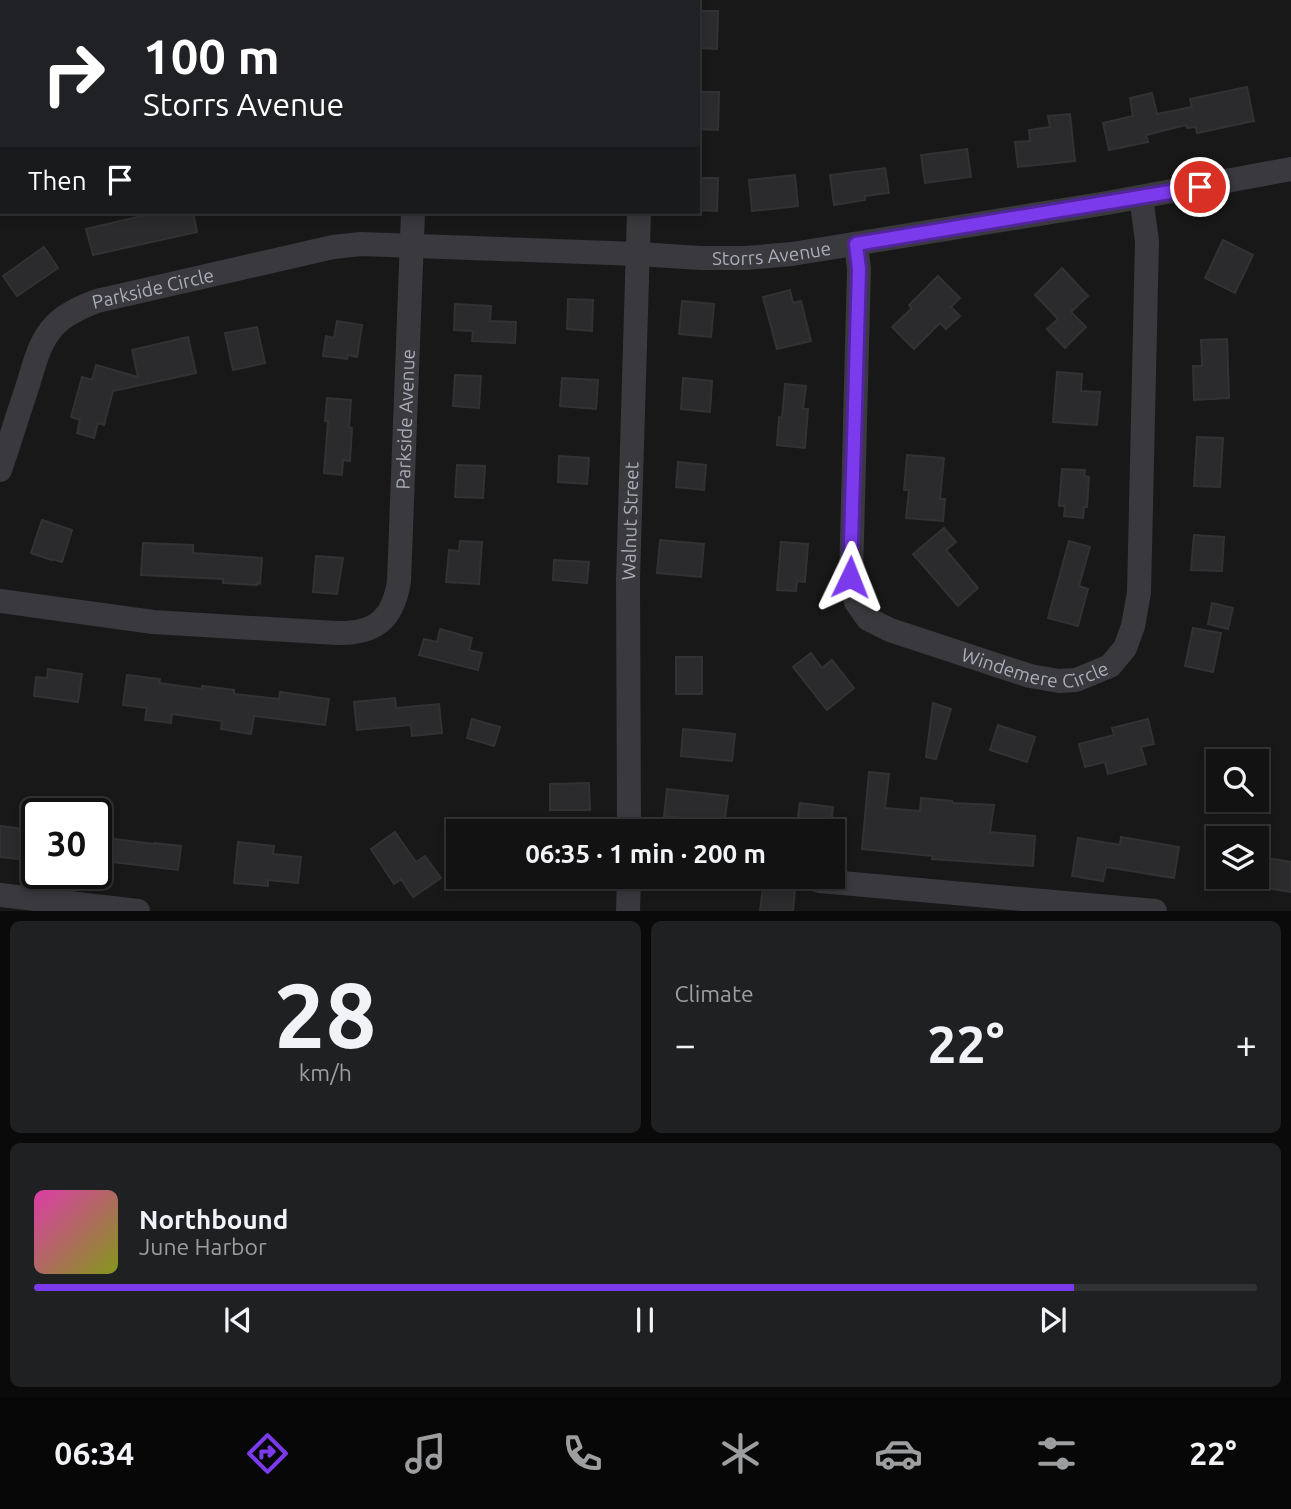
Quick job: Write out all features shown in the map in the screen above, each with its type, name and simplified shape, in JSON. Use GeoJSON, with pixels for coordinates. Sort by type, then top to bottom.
{"type":"FeatureCollection","features":[{"type":"Feature","properties":{"kind":"street","name":"Storrs Avenue"},"geometry":{"type":"LineString","coordinates":[[411,245],[746,258],[856,244],[1141,197],[1291,169]]}},
{"type":"Feature","properties":{"kind":"street","name":"Windemere Circle"},"geometry":{"type":"LineString","coordinates":[[856,244],[859,269],[850,577],[856,602],[868,619],[890,631],[1030,676],[1059,681],[1076,680],[1110,666],[1125,648],[1138,609],[1147,241],[1141,197]]}},
{"type":"Feature","properties":{"kind":"street","name":"Parkside Avenue"},"geometry":{"type":"LineString","coordinates":[[0,601],[153,622],[336,633],[362,632],[381,622],[394,603],[398,581],[413,214]]}},
{"type":"Feature","properties":{"kind":"street","name":"Walnut Street"},"geometry":{"type":"LineString","coordinates":[[629,819],[628,579],[639,214]]}},
{"type":"Feature","properties":{"kind":"street","name":"Parkside Circle"},"geometry":{"type":"LineString","coordinates":[[0,470],[41,347],[54,326],[74,311],[97,301],[333,247],[361,244],[411,245]]}},
{"type":"Feature","properties":{"kind":"street"},"geometry":{"type":"LineString","coordinates":[[845,883],[1155,911]]}},
{"type":"Feature","properties":{"kind":"street"},"geometry":{"type":"LineString","coordinates":[[628,911],[629,889]]}},
{"type":"Feature","properties":{"kind":"street"},"geometry":{"type":"LineString","coordinates":[[0,895],[138,911]]}},
{"type":"Feature","properties":{"kind":"building"},"geometry":{"type":"Polygon","coordinates":[[[700,11],[718,11],[717,49],[700,48],[700,11]]]}},
{"type":"Feature","properties":{"kind":"building"},"geometry":{"type":"Polygon","coordinates":[[[1247,87],[1254,121],[1197,133],[1196,127],[1187,128],[1186,125],[1146,135],[1148,142],[1109,150],[1103,123],[1133,116],[1130,98],[1152,93],[1157,114],[1192,107],[1190,99],[1247,87]]]}},
{"type":"Feature","properties":{"kind":"building"},"geometry":{"type":"Polygon","coordinates":[[[700,92],[719,92],[718,130],[700,129],[700,92]]]}},
{"type":"Feature","properties":{"kind":"building"},"geometry":{"type":"Polygon","coordinates":[[[1070,114],[1075,161],[1018,167],[1015,142],[1030,141],[1029,130],[1050,127],[1048,116],[1070,114]]]}},
{"type":"Feature","properties":{"kind":"building"},"geometry":{"type":"Polygon","coordinates":[[[967,149],[971,177],[925,183],[921,155],[967,149]]]}},
{"type":"Feature","properties":{"kind":"building"},"geometry":{"type":"Polygon","coordinates":[[[885,168],[889,193],[865,196],[865,200],[834,205],[830,175],[885,168]]]}},
{"type":"Feature","properties":{"kind":"building"},"geometry":{"type":"Polygon","coordinates":[[[795,175],[798,206],[752,211],[749,180],[795,175]]]}},
{"type":"Feature","properties":{"kind":"building"},"geometry":{"type":"Polygon","coordinates":[[[700,178],[718,178],[717,211],[700,210],[700,178]]]}},
{"type":"Feature","properties":{"kind":"building"},"geometry":{"type":"Polygon","coordinates":[[[150,214],[193,214],[197,232],[93,255],[86,229],[150,214]]]}},
{"type":"Feature","properties":{"kind":"building"},"geometry":{"type":"Polygon","coordinates":[[[1223,240],[1253,255],[1235,293],[1205,278],[1223,240]]]}},
{"type":"Feature","properties":{"kind":"building"},"geometry":{"type":"Polygon","coordinates":[[[44,247],[58,268],[17,296],[3,276],[44,247]]]}},
{"type":"Feature","properties":{"kind":"building"},"geometry":{"type":"Polygon","coordinates":[[[1062,268],[1088,296],[1071,312],[1086,327],[1065,348],[1047,329],[1058,319],[1035,295],[1062,268]]]}},
{"type":"Feature","properties":{"kind":"building"},"geometry":{"type":"Polygon","coordinates":[[[938,276],[960,298],[951,307],[960,316],[946,329],[940,323],[914,349],[892,327],[912,308],[909,305],[938,276]]]}},
{"type":"Feature","properties":{"kind":"building"},"geometry":{"type":"Polygon","coordinates":[[[790,290],[793,303],[801,301],[811,341],[777,349],[763,297],[790,290]]]}},
{"type":"Feature","properties":{"kind":"building"},"geometry":{"type":"Polygon","coordinates":[[[568,299],[593,300],[592,331],[567,329],[568,299]]]}},
{"type":"Feature","properties":{"kind":"building"},"geometry":{"type":"Polygon","coordinates":[[[682,301],[714,304],[711,337],[679,334],[682,301]]]}},
{"type":"Feature","properties":{"kind":"building"},"geometry":{"type":"Polygon","coordinates":[[[455,304],[491,306],[490,321],[516,322],[515,343],[472,341],[473,331],[454,330],[455,304]]]}},
{"type":"Feature","properties":{"kind":"building"},"geometry":{"type":"Polygon","coordinates":[[[337,321],[362,325],[357,357],[348,355],[347,359],[323,356],[326,336],[334,338],[337,321]]]}},
{"type":"Feature","properties":{"kind":"building"},"geometry":{"type":"Polygon","coordinates":[[[257,327],[265,363],[233,370],[225,333],[257,327]]]}},
{"type":"Feature","properties":{"kind":"building"},"geometry":{"type":"Polygon","coordinates":[[[188,337],[196,373],[113,391],[104,425],[98,423],[94,438],[77,433],[80,420],[71,417],[82,377],[92,380],[96,365],[138,377],[132,350],[188,337]]]}},
{"type":"Feature","properties":{"kind":"building"},"geometry":{"type":"Polygon","coordinates":[[[1227,339],[1229,398],[1194,400],[1193,366],[1202,366],[1201,340],[1227,339]]]}},
{"type":"Feature","properties":{"kind":"building"},"geometry":{"type":"Polygon","coordinates":[[[1057,372],[1082,374],[1081,391],[1100,392],[1097,425],[1053,422],[1057,372]]]}},
{"type":"Feature","properties":{"kind":"building"},"geometry":{"type":"Polygon","coordinates":[[[455,375],[481,376],[479,408],[453,406],[455,375]]]}},
{"type":"Feature","properties":{"kind":"building"},"geometry":{"type":"Polygon","coordinates":[[[562,378],[598,380],[596,409],[560,406],[562,378]]]}},
{"type":"Feature","properties":{"kind":"building"},"geometry":{"type":"Polygon","coordinates":[[[683,378],[712,381],[710,412],[681,409],[683,378]]]}},
{"type":"Feature","properties":{"kind":"building"},"geometry":{"type":"Polygon","coordinates":[[[785,384],[806,386],[803,409],[808,409],[805,448],[777,445],[785,384]]]}},
{"type":"Feature","properties":{"kind":"building"},"geometry":{"type":"Polygon","coordinates":[[[327,398],[351,400],[350,461],[343,460],[342,475],[324,473],[327,398]]]}},
{"type":"Feature","properties":{"kind":"building"},"geometry":{"type":"Polygon","coordinates":[[[1197,437],[1223,438],[1220,487],[1194,486],[1197,437]]]}},
{"type":"Feature","properties":{"kind":"building"},"geometry":{"type":"Polygon","coordinates":[[[907,455],[944,458],[940,499],[945,499],[943,521],[906,518],[909,490],[904,490],[907,455]]]}},
{"type":"Feature","properties":{"kind":"building"},"geometry":{"type":"Polygon","coordinates":[[[559,456],[589,458],[587,484],[558,482],[559,456]]]}},
{"type":"Feature","properties":{"kind":"building"},"geometry":{"type":"Polygon","coordinates":[[[678,462],[706,465],[704,490],[676,487],[678,462]]]}},
{"type":"Feature","properties":{"kind":"building"},"geometry":{"type":"Polygon","coordinates":[[[457,465],[485,466],[483,498],[455,497],[457,465]]]}},
{"type":"Feature","properties":{"kind":"building"},"geometry":{"type":"Polygon","coordinates":[[[1062,469],[1085,470],[1084,476],[1089,477],[1087,507],[1084,507],[1083,518],[1064,516],[1065,506],[1059,506],[1062,469]]]}},
{"type":"Feature","properties":{"kind":"building"},"geometry":{"type":"Polygon","coordinates":[[[42,520],[72,530],[62,562],[31,553],[42,520]]]}},
{"type":"Feature","properties":{"kind":"building"},"geometry":{"type":"Polygon","coordinates":[[[944,528],[956,542],[946,550],[978,588],[958,606],[913,554],[944,528]]]}},
{"type":"Feature","properties":{"kind":"building"},"geometry":{"type":"Polygon","coordinates":[[[1194,535],[1224,537],[1222,571],[1191,570],[1194,535]]]}},
{"type":"Feature","properties":{"kind":"building"},"geometry":{"type":"Polygon","coordinates":[[[660,540],[704,544],[701,577],[657,573],[660,540]]]}},
{"type":"Feature","properties":{"kind":"building"},"geometry":{"type":"Polygon","coordinates":[[[460,541],[482,542],[479,584],[446,582],[449,550],[459,551],[460,541]]]}},
{"type":"Feature","properties":{"kind":"building"},"geometry":{"type":"Polygon","coordinates":[[[1069,541],[1090,547],[1079,586],[1088,589],[1078,626],[1048,618],[1069,541]]]}},
{"type":"Feature","properties":{"kind":"building"},"geometry":{"type":"Polygon","coordinates":[[[781,542],[808,544],[805,582],[797,581],[796,591],[777,590],[781,542]]]}},
{"type":"Feature","properties":{"kind":"building"},"geometry":{"type":"Polygon","coordinates":[[[143,543],[193,545],[193,553],[262,558],[260,584],[223,583],[223,579],[141,575],[143,543]]]}},
{"type":"Feature","properties":{"kind":"building"},"geometry":{"type":"Polygon","coordinates":[[[316,556],[343,558],[337,594],[313,592],[316,556]]]}},
{"type":"Feature","properties":{"kind":"building"},"geometry":{"type":"Polygon","coordinates":[[[554,560],[589,562],[587,583],[553,580],[554,560]]]}},
{"type":"Feature","properties":{"kind":"building"},"geometry":{"type":"Polygon","coordinates":[[[1212,603],[1233,608],[1228,629],[1208,624],[1212,603]]]}},
{"type":"Feature","properties":{"kind":"building"},"geometry":{"type":"Polygon","coordinates":[[[1193,628],[1221,633],[1213,672],[1185,666],[1193,628]]]}},
{"type":"Feature","properties":{"kind":"building"},"geometry":{"type":"Polygon","coordinates":[[[440,629],[472,638],[469,650],[482,653],[478,670],[419,655],[424,639],[437,642],[440,629]]]}},
{"type":"Feature","properties":{"kind":"building"},"geometry":{"type":"Polygon","coordinates":[[[811,653],[822,668],[832,660],[854,688],[827,710],[793,667],[811,653]]]}},
{"type":"Feature","properties":{"kind":"building"},"geometry":{"type":"Polygon","coordinates":[[[676,657],[702,657],[702,694],[676,694],[676,657]]]}},
{"type":"Feature","properties":{"kind":"building"},"geometry":{"type":"Polygon","coordinates":[[[48,669],[82,674],[78,702],[34,696],[36,677],[47,678],[48,669]]]}},
{"type":"Feature","properties":{"kind":"building"},"geometry":{"type":"Polygon","coordinates":[[[127,675],[160,679],[159,683],[234,690],[234,694],[279,699],[280,692],[329,699],[325,725],[254,716],[251,734],[221,729],[222,721],[172,714],[171,723],[145,720],[147,708],[123,705],[127,675]]]}},
{"type":"Feature","properties":{"kind":"building"},"geometry":{"type":"Polygon","coordinates":[[[395,698],[396,708],[439,704],[442,733],[412,736],[411,725],[357,730],[354,702],[395,698]]]}},
{"type":"Feature","properties":{"kind":"building"},"geometry":{"type":"Polygon","coordinates":[[[933,703],[951,709],[936,759],[926,757],[933,703]]]}},
{"type":"Feature","properties":{"kind":"building"},"geometry":{"type":"Polygon","coordinates":[[[472,719],[500,727],[494,746],[467,738],[472,719]]]}},
{"type":"Feature","properties":{"kind":"building"},"geometry":{"type":"Polygon","coordinates":[[[1148,719],[1154,744],[1141,747],[1146,764],[1108,774],[1105,762],[1085,767],[1079,744],[1114,735],[1112,728],[1148,719]]]}},
{"type":"Feature","properties":{"kind":"building"},"geometry":{"type":"Polygon","coordinates":[[[998,725],[1035,737],[1027,762],[990,750],[998,725]]]}},
{"type":"Feature","properties":{"kind":"building"},"geometry":{"type":"Polygon","coordinates":[[[683,729],[735,734],[732,761],[681,756],[683,729]]]}},
{"type":"Feature","properties":{"kind":"building"},"geometry":{"type":"Polygon","coordinates":[[[869,772],[889,774],[885,808],[920,811],[921,798],[994,805],[990,832],[1035,836],[1033,866],[932,859],[933,856],[862,849],[869,772]]]}},
{"type":"Feature","properties":{"kind":"building"},"geometry":{"type":"Polygon","coordinates":[[[589,783],[590,810],[550,810],[550,784],[589,783]]]}},
{"type":"Feature","properties":{"kind":"building"},"geometry":{"type":"Polygon","coordinates":[[[667,789],[728,796],[725,819],[664,816],[667,789]]]}},
{"type":"Feature","properties":{"kind":"building"},"geometry":{"type":"Polygon","coordinates":[[[800,803],[833,807],[832,819],[798,819],[800,803]]]}},
{"type":"Feature","properties":{"kind":"building"},"geometry":{"type":"Polygon","coordinates":[[[0,826],[21,829],[21,859],[0,857],[0,826]]]}},
{"type":"Feature","properties":{"kind":"building"},"geometry":{"type":"Polygon","coordinates":[[[395,832],[416,862],[425,856],[441,878],[413,897],[401,879],[394,884],[371,849],[395,832]]]}},
{"type":"Feature","properties":{"kind":"building"},"geometry":{"type":"Polygon","coordinates":[[[1121,837],[1179,847],[1174,878],[1106,867],[1103,881],[1072,876],[1078,838],[1120,845],[1121,837]]]}},
{"type":"Feature","properties":{"kind":"building"},"geometry":{"type":"Polygon","coordinates":[[[112,839],[181,846],[178,870],[112,862],[112,839]]]}},
{"type":"Feature","properties":{"kind":"building"},"geometry":{"type":"Polygon","coordinates":[[[238,842],[274,846],[273,854],[301,857],[298,883],[268,880],[268,886],[234,883],[238,842]]]}},
{"type":"Feature","properties":{"kind":"building"},"geometry":{"type":"Polygon","coordinates":[[[1269,858],[1291,862],[1291,892],[1269,888],[1269,858]]]}},
{"type":"Feature","properties":{"kind":"building"},"geometry":{"type":"Polygon","coordinates":[[[763,889],[795,889],[793,911],[760,911],[763,889]]]}},
{"type":"Feature","properties":{"kind":"route"},"geometry":{"type":"LineString","coordinates":[[850,577],[859,269],[856,244],[1200,187]]}}]}
